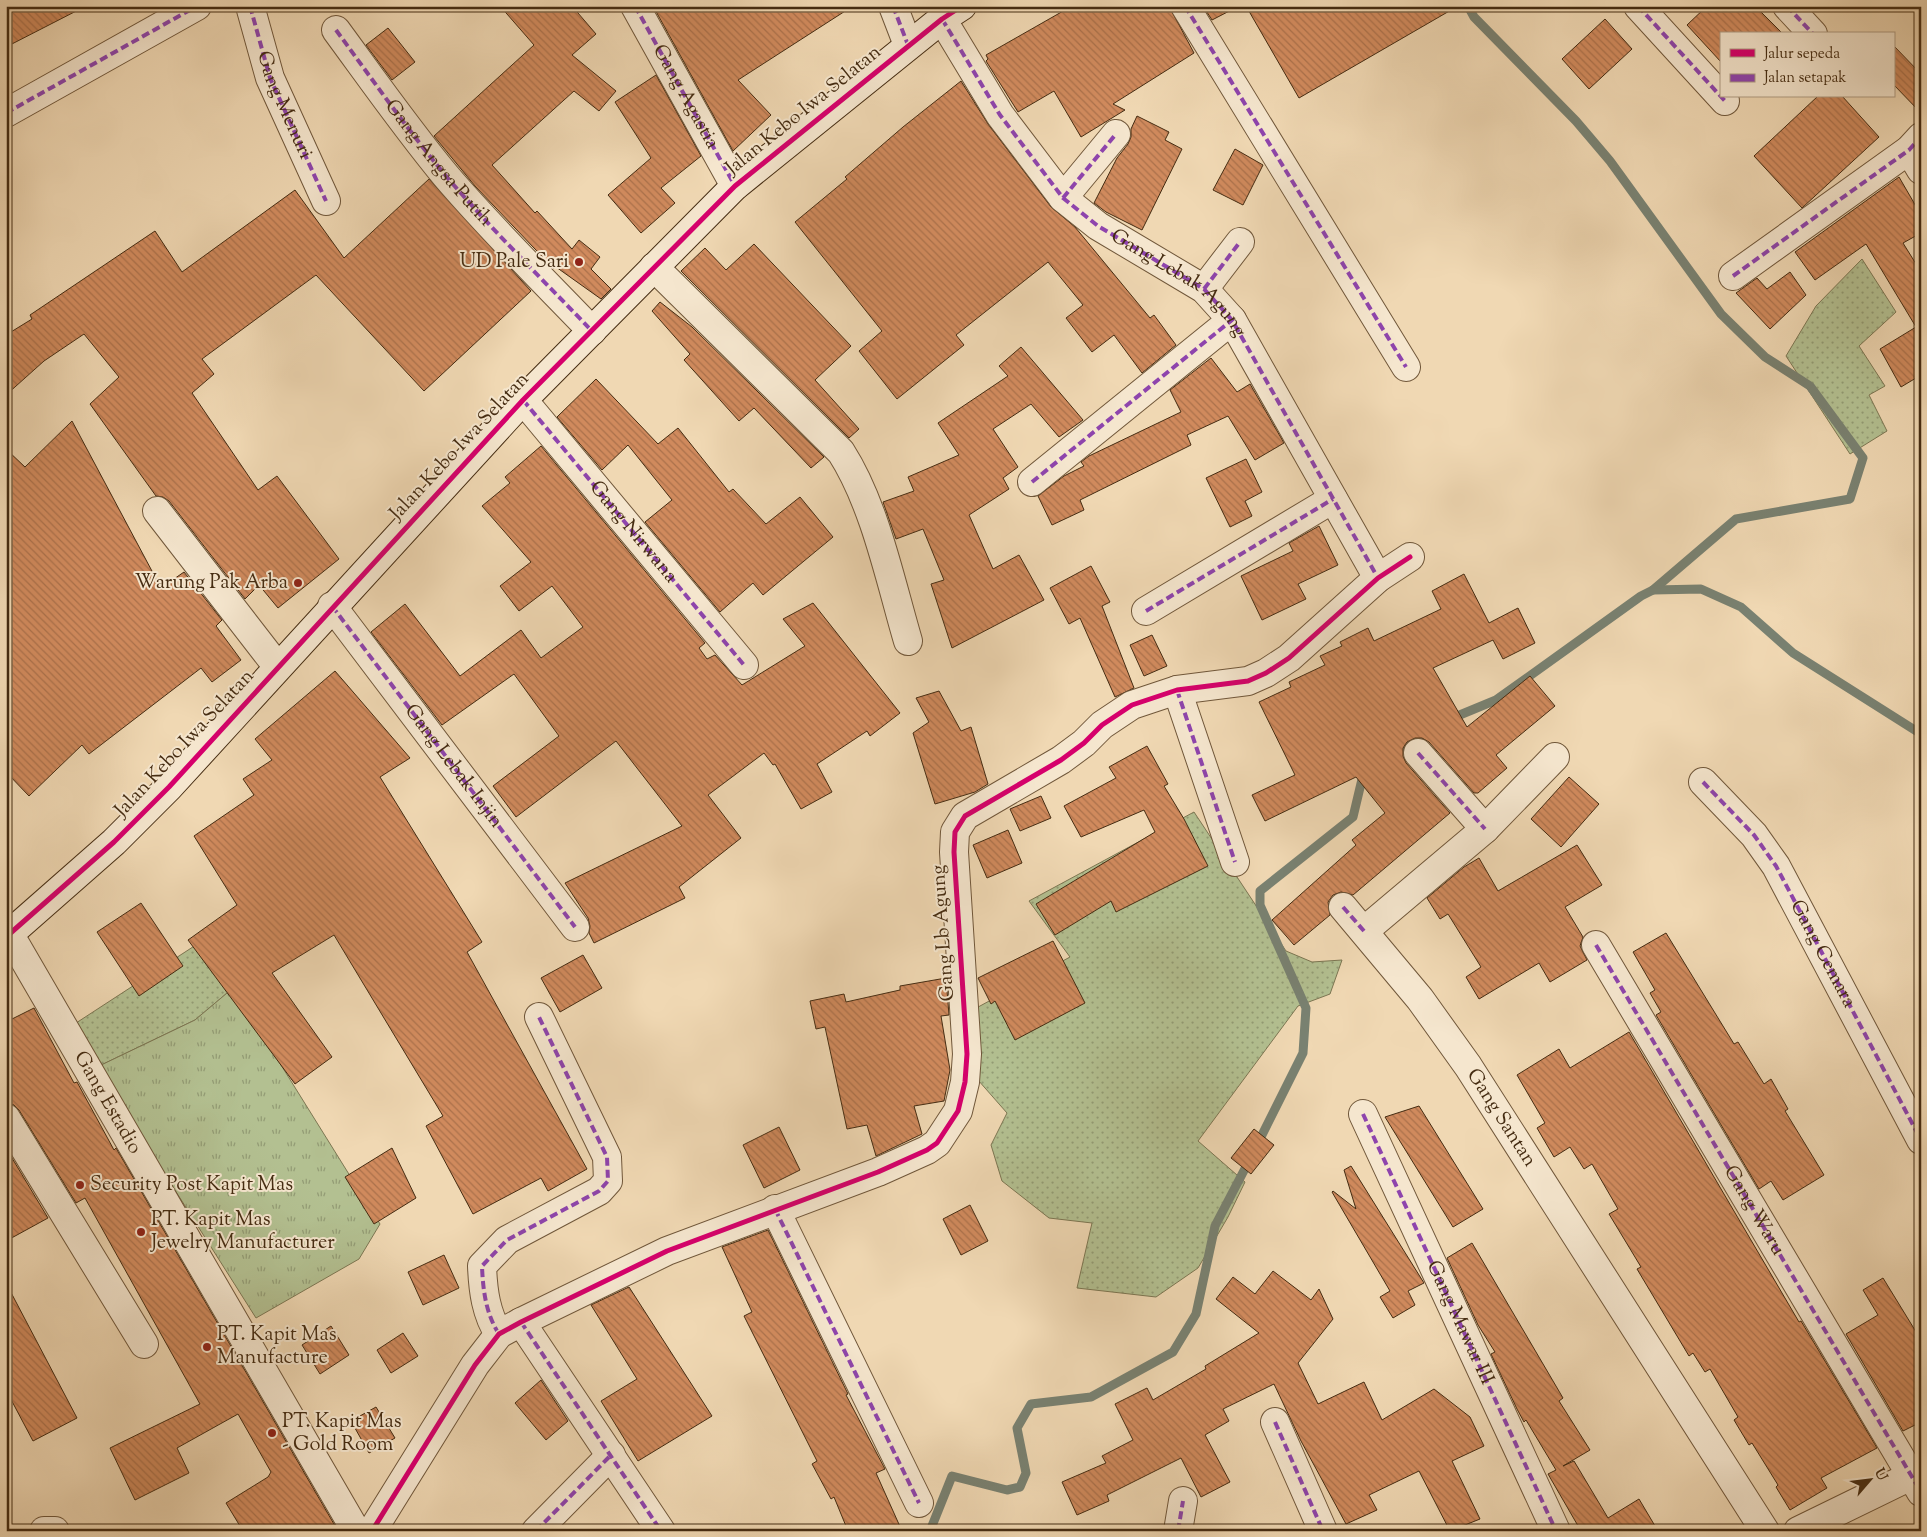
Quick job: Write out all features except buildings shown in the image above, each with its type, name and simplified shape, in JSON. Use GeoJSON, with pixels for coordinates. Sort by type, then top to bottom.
{"type":"FeatureCollection","features":[{"type":"Feature","properties":{"kind":"street"},"geometry":{"type":"LineString","coordinates":[[6,113],[197,6]]}},
{"type":"Feature","properties":{"kind":"street","name":"Gang Menuri"},"geometry":{"type":"LineString","coordinates":[[250,6],[270,78],[326,201]]}},
{"type":"Feature","properties":{"kind":"street","name":"Gang Agastia"},"geometry":{"type":"LineString","coordinates":[[635,6],[735,186]]}},
{"type":"Feature","properties":{"kind":"street"},"geometry":{"type":"LineString","coordinates":[[893,6],[908,46]]}},
{"type":"Feature","properties":{"kind":"street"},"geometry":{"type":"LineString","coordinates":[[1185,6],[1406,367]]}},
{"type":"Feature","properties":{"kind":"street"},"geometry":{"type":"LineString","coordinates":[[1638,6],[1720,96]]}},
{"type":"Feature","properties":{"kind":"street"},"geometry":{"type":"LineString","coordinates":[[1787,6],[1811,32]]}},
{"type":"Feature","properties":{"kind":"street","name":"Jalan Kebo Iwa Selatan"},"geometry":{"type":"LineString","coordinates":[[8,936],[121,836],[180,775],[277,666],[523,400],[735,186],[952,12]]}},
{"type":"Feature","properties":{"kind":"street","name":"Gang Lebak Agung"},"geometry":{"type":"LineString","coordinates":[[952,12],[1000,115],[1063,198],[1098,226],[1204,289],[1232,320],[1378,578]]}},
{"type":"Feature","properties":{"kind":"street","name":"Gang Angsa Putih"},"geometry":{"type":"LineString","coordinates":[[336,30],[404,123],[447,176],[498,233],[592,331]]}},
{"type":"Feature","properties":{"kind":"street"},"geometry":{"type":"LineString","coordinates":[[1722,98],[1725,101]]}},
{"type":"Feature","properties":{"kind":"street"},"geometry":{"type":"LineString","coordinates":[[1063,198],[1116,134]]}},
{"type":"Feature","properties":{"kind":"street"},"geometry":{"type":"LineString","coordinates":[[1734,276],[1917,153]]}},
{"type":"Feature","properties":{"kind":"street"},"geometry":{"type":"LineString","coordinates":[[1204,289],[1240,242]]}},
{"type":"Feature","properties":{"kind":"street"},"geometry":{"type":"LineString","coordinates":[[654,267],[841,452],[855,473],[867,505],[908,641]]}},
{"type":"Feature","properties":{"kind":"street"},"geometry":{"type":"LineString","coordinates":[[1032,482],[1232,320]]}},
{"type":"Feature","properties":{"kind":"street","name":"Gang Nirwana"},"geometry":{"type":"LineString","coordinates":[[523,400],[744,665]]}},
{"type":"Feature","properties":{"kind":"street"},"geometry":{"type":"LineString","coordinates":[[1146,611],[1333,498]]}},
{"type":"Feature","properties":{"kind":"street"},"geometry":{"type":"LineString","coordinates":[[157,511],[277,666]]}},
{"type":"Feature","properties":{"kind":"street","name":"Gang Lb Agung"},"geometry":{"type":"LineString","coordinates":[[510,1328],[659,1255],[774,1209],[810,1199],[878,1172],[927,1150],[937,1143],[952,1123],[961,1102],[965,1082],[966,1026],[954,852],[955,832],[965,816],[1061,760],[1084,743],[1102,725],[1132,706],[1177,690],[1248,681],[1266,673],[1289,658],[1378,578],[1410,557]]}},
{"type":"Feature","properties":{"kind":"street","name":"Gang Lebak Injin"},"geometry":{"type":"LineString","coordinates":[[332,606],[575,927]]}},
{"type":"Feature","properties":{"kind":"street"},"geometry":{"type":"LineString","coordinates":[[1177,690],[1235,862]]}},
{"type":"Feature","properties":{"kind":"street"},"geometry":{"type":"LineString","coordinates":[[1418,753],[1485,829]]}},
{"type":"Feature","properties":{"kind":"street"},"geometry":{"type":"LineString","coordinates":[[1364,931],[1485,829],[1555,757]]}},
{"type":"Feature","properties":{"kind":"street","name":"Gang Cemara"},"geometry":{"type":"LineString","coordinates":[[1702,782],[1754,835],[1776,866],[1921,1140]]}},
{"type":"Feature","properties":{"kind":"street","name":"Gang Santan"},"geometry":{"type":"LineString","coordinates":[[1343,908],[1420,999],[1509,1128],[1765,1531]]}},
{"type":"Feature","properties":{"kind":"street","name":"Gang Estadio"},"geometry":{"type":"LineString","coordinates":[[8,936],[356,1531]]}},
{"type":"Feature","properties":{"kind":"street","name":"Gang Waru"},"geometry":{"type":"LineString","coordinates":[[1596,945],[1918,1479]]}},
{"type":"Feature","properties":{"kind":"street"},"geometry":{"type":"LineString","coordinates":[[539,1017],[606,1156],[608,1181],[599,1191],[507,1240],[482,1266],[482,1282],[490,1320],[510,1328],[611,1455],[661,1531]]}},
{"type":"Feature","properties":{"kind":"street","name":"Gang Mawar III"},"geometry":{"type":"LineString","coordinates":[[1363,1114],[1556,1531]]}},
{"type":"Feature","properties":{"kind":"street"},"geometry":{"type":"LineString","coordinates":[[6,1118],[144,1344]]}},
{"type":"Feature","properties":{"kind":"street"},"geometry":{"type":"LineString","coordinates":[[774,1209],[920,1503]]}},
{"type":"Feature","properties":{"kind":"street"},"geometry":{"type":"LineString","coordinates":[[372,1531],[452,1400],[510,1328]]}},
{"type":"Feature","properties":{"kind":"street"},"geometry":{"type":"LineString","coordinates":[[1275,1422],[1323,1531]]}},
{"type":"Feature","properties":{"kind":"street"},"geometry":{"type":"LineString","coordinates":[[536,1531],[611,1455]]}},
{"type":"Feature","properties":{"kind":"street"},"geometry":{"type":"LineString","coordinates":[[1798,1531],[1918,1479]]}},
{"type":"Feature","properties":{"kind":"street"},"geometry":{"type":"LineString","coordinates":[[1178,1531],[1183,1501]]}},
{"type":"Feature","properties":{"kind":"street"},"geometry":{"type":"LineString","coordinates":[[44,1531],[55,1531]]}},
{"type":"Feature","properties":{"kind":"green space"},"geometry":{"type":"Polygon","coordinates":[[[1862,259],[1896,312],[1859,346],[1885,386],[1869,395],[1887,431],[1850,454],[1786,356],[1816,306],[1862,259]]]}},
{"type":"Feature","properties":{"kind":"green space"},"geometry":{"type":"Polygon","coordinates":[[[1194,812],[1286,951],[1312,962],[1342,960],[1330,994],[1298,1006],[1198,1141],[1245,1182],[1228,1217],[1198,1268],[1156,1297],[1077,1288],[1092,1223],[1049,1218],[1002,1181],[991,1145],[1007,1113],[956,1055],[958,1018],[1070,957],[1029,901],[1194,812]]]}},
{"type":"Feature","properties":{"kind":"green space"},"geometry":{"type":"Polygon","coordinates":[[[202,941],[233,988],[195,1020],[97,1067],[73,1025],[202,941]]]}},
{"type":"Feature","properties":{"kind":"green space"},"geometry":{"type":"Polygon","coordinates":[[[233,988],[380,1224],[359,1259],[256,1318],[97,1067],[195,1020],[233,988]]]}},
{"type":"Feature","properties":{"kind":"waterway"},"geometry":{"type":"LineString","coordinates":[[1468,6],[1474,17],[1576,121],[1610,161],[1721,314],[1765,357],[1810,386],[1863,458],[1850,499],[1736,519],[1653,590]]}},
{"type":"Feature","properties":{"kind":"waterway"},"geometry":{"type":"LineString","coordinates":[[1450,719],[1496,700],[1641,596],[1653,590],[1701,589],[1741,607],[1793,653],[1921,734]]}},
{"type":"Feature","properties":{"kind":"waterway"},"geometry":{"type":"LineString","coordinates":[[1393,756],[1430,731]]}},
{"type":"Feature","properties":{"kind":"waterway"},"geometry":{"type":"LineString","coordinates":[[1257,1145],[1303,1053],[1306,1008],[1260,905],[1260,891],[1353,817],[1363,775],[1365,774]]}},
{"type":"Feature","properties":{"kind":"waterway"},"geometry":{"type":"LineString","coordinates":[[930,1531],[952,1476],[1007,1490],[1020,1487],[1026,1473],[1017,1428],[1031,1404],[1091,1397],[1173,1352],[1196,1314],[1215,1226],[1250,1159]]}},
{"type":"Feature","properties":{"kind":"marked path"},"geometry":{"type":"LineString","coordinates":[[6,113],[197,6]]}},
{"type":"Feature","properties":{"kind":"marked path"},"geometry":{"type":"LineString","coordinates":[[250,6],[270,78],[326,201]]}},
{"type":"Feature","properties":{"kind":"marked path"},"geometry":{"type":"LineString","coordinates":[[635,6],[735,186]]}},
{"type":"Feature","properties":{"kind":"marked path"},"geometry":{"type":"LineString","coordinates":[[893,6],[908,45]]}},
{"type":"Feature","properties":{"kind":"marked path"},"geometry":{"type":"LineString","coordinates":[[1185,6],[1406,367]]}},
{"type":"Feature","properties":{"kind":"marked path"},"geometry":{"type":"LineString","coordinates":[[1638,6],[1720,96]]}},
{"type":"Feature","properties":{"kind":"marked path"},"geometry":{"type":"LineString","coordinates":[[1787,6],[1811,32]]}},
{"type":"Feature","properties":{"kind":"marked path"},"geometry":{"type":"LineString","coordinates":[[942,19],[1000,115],[1063,198],[1098,226],[1204,289],[1232,320],[1378,578]]}},
{"type":"Feature","properties":{"kind":"marked path"},"geometry":{"type":"LineString","coordinates":[[336,30],[404,122],[463,196],[592,331]]}},
{"type":"Feature","properties":{"kind":"marked path"},"geometry":{"type":"LineString","coordinates":[[1722,98],[1725,101]]}},
{"type":"Feature","properties":{"kind":"marked path"},"geometry":{"type":"LineString","coordinates":[[1063,198],[1116,134]]}},
{"type":"Feature","properties":{"kind":"marked path"},"geometry":{"type":"LineString","coordinates":[[1733,276],[1909,150],[1921,137]]}},
{"type":"Feature","properties":{"kind":"marked path"},"geometry":{"type":"LineString","coordinates":[[1204,289],[1240,242]]}},
{"type":"Feature","properties":{"kind":"marked path"},"geometry":{"type":"LineString","coordinates":[[1032,482],[1232,320]]}},
{"type":"Feature","properties":{"kind":"marked path"},"geometry":{"type":"LineString","coordinates":[[523,400],[744,665]]}},
{"type":"Feature","properties":{"kind":"marked path"},"geometry":{"type":"LineString","coordinates":[[1146,611],[1333,499]]}},
{"type":"Feature","properties":{"kind":"marked path"},"geometry":{"type":"LineString","coordinates":[[332,606],[575,927]]}},
{"type":"Feature","properties":{"kind":"marked path"},"geometry":{"type":"LineString","coordinates":[[1177,690],[1235,862]]}},
{"type":"Feature","properties":{"kind":"marked path"},"geometry":{"type":"LineString","coordinates":[[1418,753],[1485,829]]}},
{"type":"Feature","properties":{"kind":"marked path"},"geometry":{"type":"LineString","coordinates":[[1703,782],[1754,835],[1776,866],[1921,1140]]}},
{"type":"Feature","properties":{"kind":"marked path"},"geometry":{"type":"LineString","coordinates":[[1343,907],[1364,931]]}},
{"type":"Feature","properties":{"kind":"marked path"},"geometry":{"type":"LineString","coordinates":[[1596,945],[1921,1492]]}},
{"type":"Feature","properties":{"kind":"marked path"},"geometry":{"type":"LineString","coordinates":[[499,1334],[486,1302],[482,1266],[507,1240],[599,1191],[608,1181],[607,1157],[539,1017]]}},
{"type":"Feature","properties":{"kind":"marked path"},"geometry":{"type":"LineString","coordinates":[[1363,1114],[1556,1531]]}},
{"type":"Feature","properties":{"kind":"marked path"},"geometry":{"type":"LineString","coordinates":[[775,1209],[919,1503]]}},
{"type":"Feature","properties":{"kind":"marked path"},"geometry":{"type":"LineString","coordinates":[[521,1322],[661,1531]]}},
{"type":"Feature","properties":{"kind":"marked path"},"geometry":{"type":"LineString","coordinates":[[1275,1422],[1323,1531]]}},
{"type":"Feature","properties":{"kind":"marked path"},"geometry":{"type":"LineString","coordinates":[[536,1531],[611,1455]]}},
{"type":"Feature","properties":{"kind":"marked path"},"geometry":{"type":"LineString","coordinates":[[1178,1531],[1183,1501]]}},
{"type":"Feature","properties":{"kind":"marked path"},"geometry":{"type":"LineString","coordinates":[[44,1531],[55,1531]]}},
{"type":"Feature","properties":{"kind":"cycle path"},"geometry":{"type":"LineString","coordinates":[[6,937],[114,842],[169,787],[523,400],[735,186],[942,19],[962,6]]}},
{"type":"Feature","properties":{"kind":"cycle path"},"geometry":{"type":"LineString","coordinates":[[372,1531],[475,1365],[499,1334],[667,1251],[878,1172],[927,1150],[937,1143],[958,1111],[965,1082],[967,1054],[954,852],[955,832],[965,816],[1061,760],[1084,743],[1102,725],[1132,705],[1177,690],[1248,681],[1266,673],[1289,658],[1378,578],[1410,557]]}},
{"type":"Feature","properties":{"kind":"place","name":"UD Pale Sari"},"geometry":{"type":"Point","coordinates":[579,262]}},
{"type":"Feature","properties":{"kind":"place","name":"Warung Pak Arba"},"geometry":{"type":"Point","coordinates":[298,583]}},
{"type":"Feature","properties":{"kind":"place","name":"Security Post Kapit Mas"},"geometry":{"type":"Point","coordinates":[80,1185]}},
{"type":"Feature","properties":{"kind":"place","name":"PT. Kapit Mas Jewelry Manufacturer"},"geometry":{"type":"Point","coordinates":[141,1232]}},
{"type":"Feature","properties":{"kind":"place","name":"PT. Kapit Mas Manufacture"},"geometry":{"type":"Point","coordinates":[207,1347]}},
{"type":"Feature","properties":{"kind":"place","name":"PT. Kapit Mas - Gold Room"},"geometry":{"type":"Point","coordinates":[272,1433]}}]}
